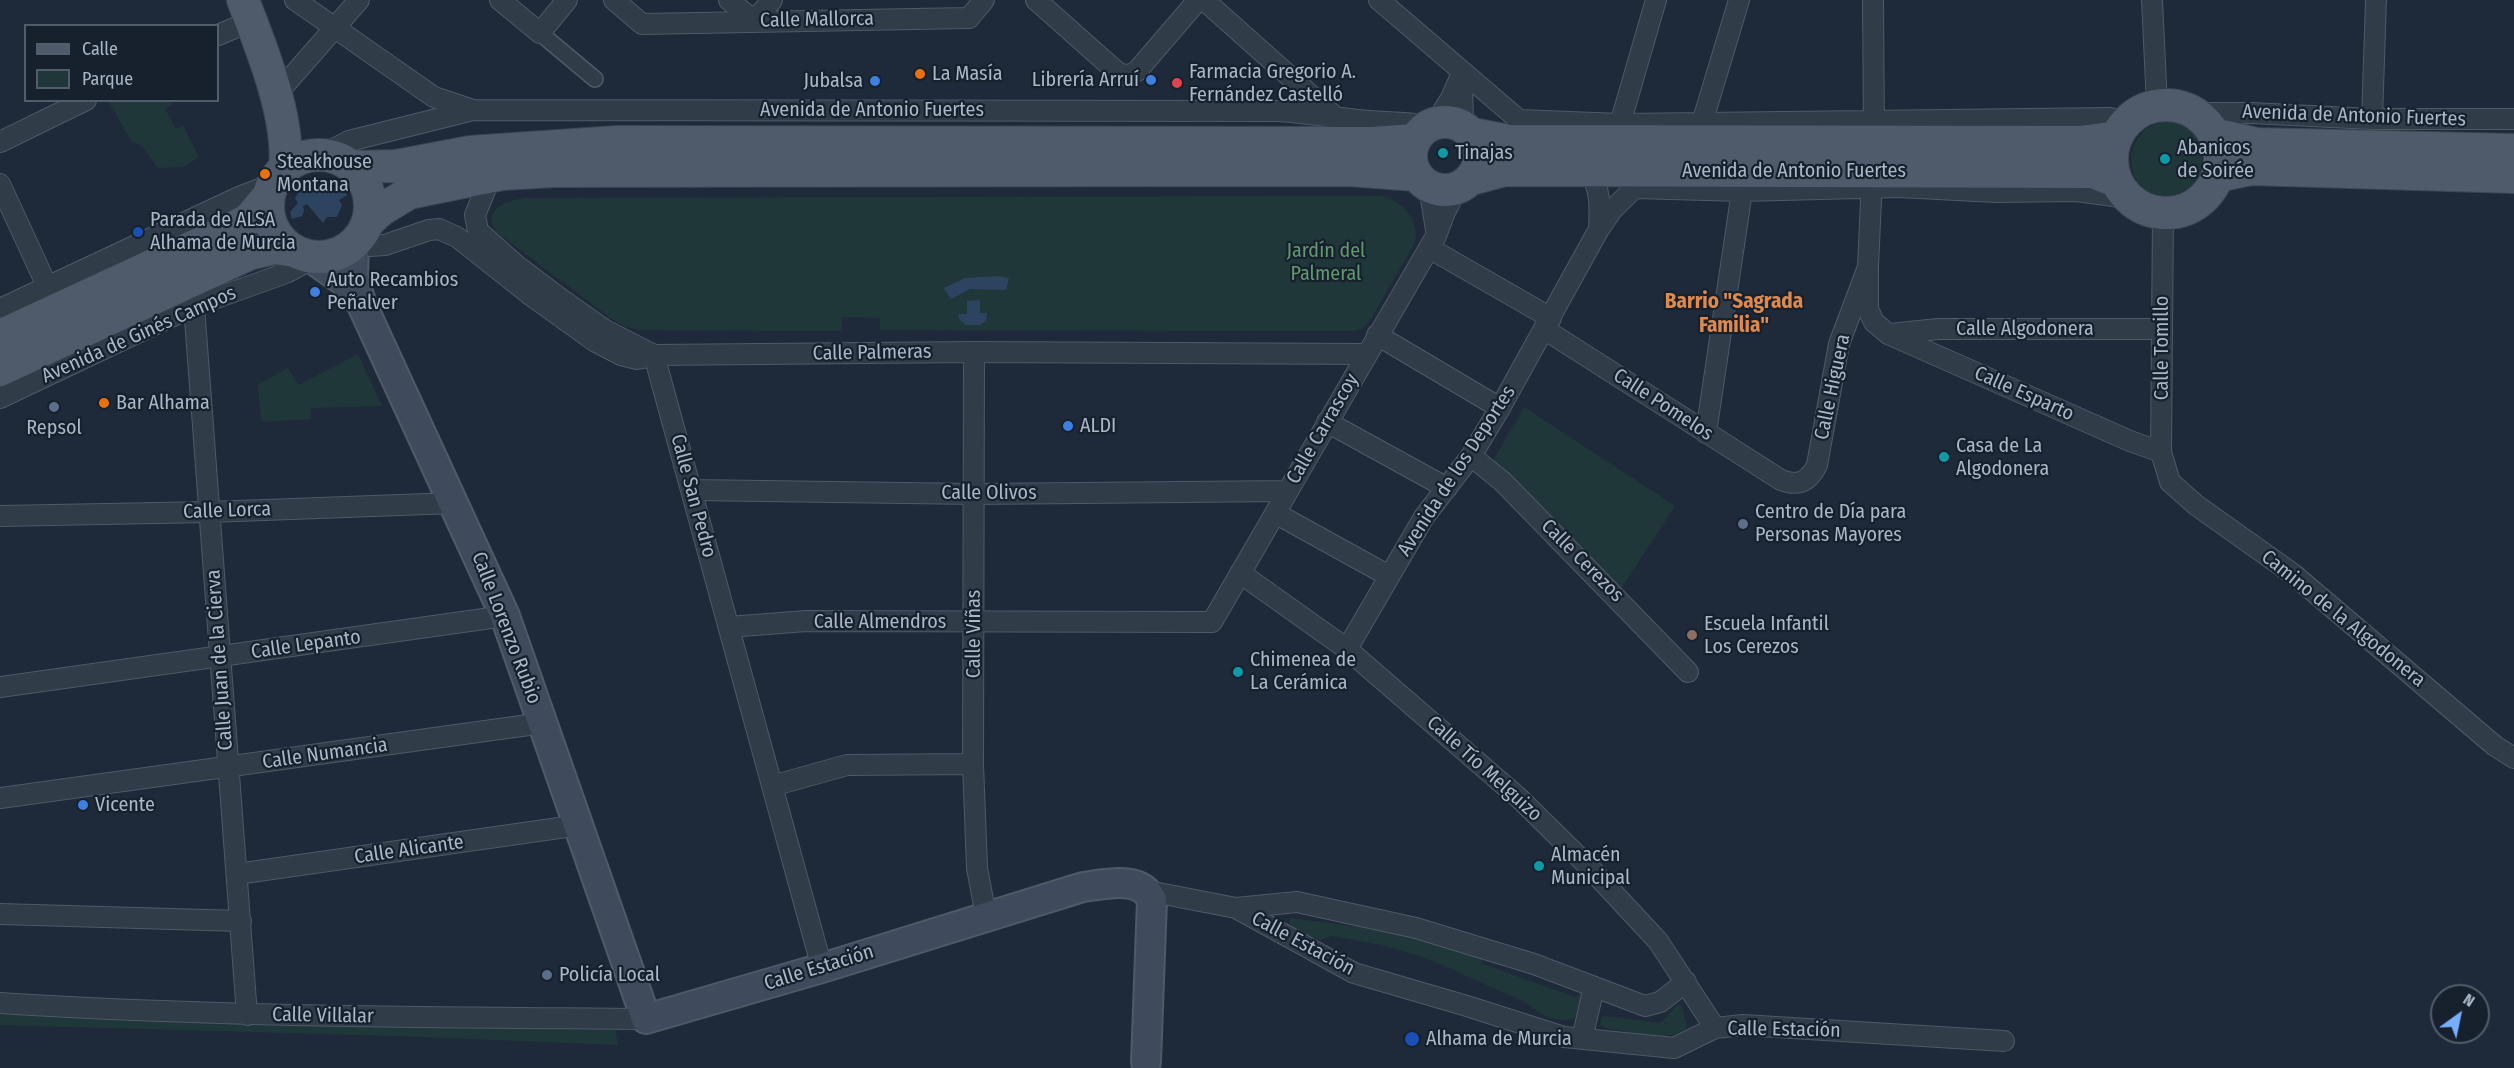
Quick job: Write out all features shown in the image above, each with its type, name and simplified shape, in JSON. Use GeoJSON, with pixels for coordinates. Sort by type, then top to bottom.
{"type":"FeatureCollection","features":[{"type":"Feature","properties":{"kind":"main road"},"geometry":{"type":"LineString","coordinates":[[247,10],[278,104],[287,148],[268,211],[272,227],[281,241],[325,265],[345,282],[362,305]]}},
{"type":"Feature","properties":{"kind":"main road"},"geometry":{"type":"LineString","coordinates":[[278,104],[312,151],[322,155]]}},
{"type":"Feature","properties":{"kind":"main road"},"geometry":{"type":"LineString","coordinates":[[2157,105],[2183,107],[2204,123],[2220,154],[2217,176],[2212,187],[2194,205],[2178,213],[2150,209],[2129,198],[2116,180],[2112,159],[2122,129],[2141,111],[2157,105]]}},
{"type":"Feature","properties":{"kind":"main road","name":"Avenida de Antonio Fuertes"},"geometry":{"type":"LineString","coordinates":[[2204,123],[2258,144],[2514,150]]}},
{"type":"Feature","properties":{"kind":"main road","name":"Avenida de Antonio Fuertes"},"geometry":{"type":"LineString","coordinates":[[359,237],[381,210],[409,193],[491,176],[553,171],[1364,170],[1443,182],[1505,170],[1589,170],[1643,179],[1873,156],[2081,142],[2122,129]]}},
{"type":"Feature","properties":{"kind":"main road","name":"Avenida de Antonio Fuertes"},"geometry":{"type":"LineString","coordinates":[[352,167],[396,166],[470,152],[617,142],[1372,143],[1442,130],[1509,141],[1873,156],[2093,172],[2116,180]]}},
{"type":"Feature","properties":{"kind":"main road"},"geometry":{"type":"LineString","coordinates":[[1442,130],[1477,142],[1480,162],[1443,182],[1411,158],[1442,130]]}},
{"type":"Feature","properties":{"kind":"main road"},"geometry":{"type":"LineString","coordinates":[[0,336],[231,229],[249,219],[276,182],[299,159],[315,154],[331,156],[358,172],[367,186],[370,201],[359,237],[333,255],[302,254]]}},
{"type":"Feature","properties":{"kind":"main road"},"geometry":{"type":"LineString","coordinates":[[2217,176],[2251,169],[2514,177]]}},
{"type":"Feature","properties":{"kind":"main road","name":"Calle Lorenzo Rubio"},"geometry":{"type":"LineString","coordinates":[[359,237],[353,276],[362,305],[505,616],[646,1019]]}},
{"type":"Feature","properties":{"kind":"main road","name":"Avenida de Ginés Campos"},"geometry":{"type":"LineString","coordinates":[[0,370],[249,254],[275,248],[302,254]]}},
{"type":"Feature","properties":{"kind":"main road","name":"Calle Estación"},"geometry":{"type":"LineString","coordinates":[[646,1019],[822,968],[1083,887],[1120,883],[1136,885],[1148,891]]}},
{"type":"Feature","properties":{"kind":"main road"},"geometry":{"type":"LineString","coordinates":[[1146,1062],[1152,918],[1152,900],[1148,891]]}},
{"type":"Feature","properties":{"kind":"street"},"geometry":{"type":"LineString","coordinates":[[296,0],[334,29],[434,97],[452,105],[473,110]]}},
{"type":"Feature","properties":{"kind":"street"},"geometry":{"type":"LineString","coordinates":[[278,104],[358,0]]}},
{"type":"Feature","properties":{"kind":"street"},"geometry":{"type":"LineString","coordinates":[[500,0],[595,79]]}},
{"type":"Feature","properties":{"kind":"street"},"geometry":{"type":"LineString","coordinates":[[540,33],[567,0]]}},
{"type":"Feature","properties":{"kind":"street","name":"Calle Mallorca"},"geometry":{"type":"LineString","coordinates":[[614,0],[642,24],[969,18],[984,0]]}},
{"type":"Feature","properties":{"kind":"street"},"geometry":{"type":"LineString","coordinates":[[729,0],[754,21],[771,0]]}},
{"type":"Feature","properties":{"kind":"street"},"geometry":{"type":"LineString","coordinates":[[1036,0],[1117,72],[1127,76],[1137,71],[1198,0]]}},
{"type":"Feature","properties":{"kind":"street"},"geometry":{"type":"LineString","coordinates":[[1204,0],[1333,115]]}},
{"type":"Feature","properties":{"kind":"street"},"geometry":{"type":"LineString","coordinates":[[1379,0],[1462,73]]}},
{"type":"Feature","properties":{"kind":"street"},"geometry":{"type":"LineString","coordinates":[[1702,123],[1739,0]]}},
{"type":"Feature","properties":{"kind":"street","name":"Calle Higuera"},"geometry":{"type":"LineString","coordinates":[[1874,0],[1873,156],[1868,309],[1874,322],[1888,334]]}},
{"type":"Feature","properties":{"kind":"street"},"geometry":{"type":"LineString","coordinates":[[2152,0],[2157,105]]}},
{"type":"Feature","properties":{"kind":"street"},"geometry":{"type":"LineString","coordinates":[[2372,118],[2376,0]]}},
{"type":"Feature","properties":{"kind":"street"},"geometry":{"type":"LineString","coordinates":[[1620,124],[1653,1]]}},
{"type":"Feature","properties":{"kind":"street"},"geometry":{"type":"LineString","coordinates":[[219,34],[247,10]]}},
{"type":"Feature","properties":{"kind":"street"},"geometry":{"type":"LineString","coordinates":[[1442,130],[1462,73]]}},
{"type":"Feature","properties":{"kind":"street"},"geometry":{"type":"LineString","coordinates":[[1442,130],[1451,98],[1462,73]]}},
{"type":"Feature","properties":{"kind":"street","name":"Avenida de Antonio Fuertes"},"geometry":{"type":"LineString","coordinates":[[1462,73],[1519,120],[1620,124],[1702,123],[1873,156],[2114,196],[2150,209]]}},
{"type":"Feature","properties":{"kind":"street"},"geometry":{"type":"LineString","coordinates":[[0,142],[82,102]]}},
{"type":"Feature","properties":{"kind":"street","name":"Avenida de Antonio Fuertes"},"geometry":{"type":"LineString","coordinates":[[322,155],[349,141],[473,110],[1137,109],[1279,111],[1333,115],[1357,120],[1408,122],[1442,130]]}},
{"type":"Feature","properties":{"kind":"street","name":"Avenida de Antonio Fuertes"},"geometry":{"type":"LineString","coordinates":[[2204,123],[2251,113],[2372,118],[2514,119]]}},
{"type":"Feature","properties":{"kind":"street","name":"Avenida de Antonio Fuertes"},"geometry":{"type":"LineString","coordinates":[[1643,179],[1742,191],[1873,156]]}},
{"type":"Feature","properties":{"kind":"street"},"geometry":{"type":"LineString","coordinates":[[1589,170],[1597,184],[1600,199],[1599,229]]}},
{"type":"Feature","properties":{"kind":"street","name":"Calle Palmeras"},"geometry":{"type":"LineString","coordinates":[[491,176],[475,215],[478,231],[516,265],[561,299],[605,330],[654,355],[974,352],[1366,354]]}},
{"type":"Feature","properties":{"kind":"street","name":"Avenida de los Deportes"},"geometry":{"type":"LineString","coordinates":[[1347,649],[1424,518],[1471,456],[1500,408],[1599,229],[1612,210],[1643,179]]}},
{"type":"Feature","properties":{"kind":"street"},"geometry":{"type":"LineString","coordinates":[[0,309],[241,196],[276,182]]}},
{"type":"Feature","properties":{"kind":"street"},"geometry":{"type":"LineString","coordinates":[[1433,242],[1443,182]]}},
{"type":"Feature","properties":{"kind":"street","name":"Calle Carrascoy"},"geometry":{"type":"LineString","coordinates":[[1212,622],[1433,242],[1445,212],[1443,182]]}},
{"type":"Feature","properties":{"kind":"street"},"geometry":{"type":"LineString","coordinates":[[0,184],[47,286]]}},
{"type":"Feature","properties":{"kind":"street"},"geometry":{"type":"LineString","coordinates":[[1706,433],[1742,191]]}},
{"type":"Feature","properties":{"kind":"street","name":"Calle Tomillo"},"geometry":{"type":"LineString","coordinates":[[2150,209],[2162,329],[2161,452],[2170,482]]}},
{"type":"Feature","properties":{"kind":"street"},"geometry":{"type":"LineString","coordinates":[[359,237],[370,246],[385,245],[429,230],[439,229],[457,237],[529,294],[596,342],[621,355],[637,359],[654,355]]}},
{"type":"Feature","properties":{"kind":"street","name":"Calle Pomelos"},"geometry":{"type":"LineString","coordinates":[[1433,242],[1706,433],[1781,480]]}},
{"type":"Feature","properties":{"kind":"street","name":"Avenida de Ginés Campos"},"geometry":{"type":"LineString","coordinates":[[0,398],[194,306],[286,273],[302,265],[302,254]]}},
{"type":"Feature","properties":{"kind":"street","name":"Calle Higuera"},"geometry":{"type":"LineString","coordinates":[[1781,480],[1789,483],[1802,483],[1812,474],[1817,465],[1839,344],[1868,267]]}},
{"type":"Feature","properties":{"kind":"street","name":"Calle Juan de la Cierva"},"geometry":{"type":"LineString","coordinates":[[194,306],[247,1015]]}},
{"type":"Feature","properties":{"kind":"street","name":"Calle Algodonera"},"geometry":{"type":"LineString","coordinates":[[1888,334],[1938,330],[2162,329]]}},
{"type":"Feature","properties":{"kind":"street","name":"Calle Esparto"},"geometry":{"type":"LineString","coordinates":[[1888,334],[2130,441],[2161,452]]}},
{"type":"Feature","properties":{"kind":"street"},"geometry":{"type":"LineString","coordinates":[[1377,335],[1500,408]]}},
{"type":"Feature","properties":{"kind":"street","name":"Calle Viñas"},"geometry":{"type":"LineString","coordinates":[[974,352],[973,764],[977,868],[986,916]]}},
{"type":"Feature","properties":{"kind":"street","name":"Calle San Pedro"},"geometry":{"type":"LineString","coordinates":[[654,355],[822,968]]}},
{"type":"Feature","properties":{"kind":"street"},"geometry":{"type":"LineString","coordinates":[[1327,422],[1447,488]]}},
{"type":"Feature","properties":{"kind":"street","name":"Calle Cerezos"},"geometry":{"type":"LineString","coordinates":[[1471,456],[1503,482],[1688,672]]}},
{"type":"Feature","properties":{"kind":"street","name":"Camino de la Algodonera"},"geometry":{"type":"LineString","coordinates":[[2170,482],[2196,505],[2293,574],[2495,746],[2514,758]]}},
{"type":"Feature","properties":{"kind":"street","name":"Calle Olivos"},"geometry":{"type":"LineString","coordinates":[[692,490],[975,494],[1287,491]]}},
{"type":"Feature","properties":{"kind":"street","name":"Calle Lorca"},"geometry":{"type":"LineString","coordinates":[[0,516],[210,512],[454,503]]}},
{"type":"Feature","properties":{"kind":"street"},"geometry":{"type":"LineString","coordinates":[[1275,513],[1389,576]]}},
{"type":"Feature","properties":{"kind":"street","name":"Calle Tío Melguizo"},"geometry":{"type":"LineString","coordinates":[[1240,573],[1347,649],[1519,798],[1590,868],[1658,941],[1715,1028]]}},
{"type":"Feature","properties":{"kind":"street","name":"Calle Lepanto"},"geometry":{"type":"LineString","coordinates":[[0,687],[505,616]]}},
{"type":"Feature","properties":{"kind":"street","name":"Calle Almendros"},"geometry":{"type":"LineString","coordinates":[[729,627],[806,621],[1212,622]]}},
{"type":"Feature","properties":{"kind":"street","name":"Calle Numancia"},"geometry":{"type":"LineString","coordinates":[[0,798],[543,723]]}},
{"type":"Feature","properties":{"kind":"street"},"geometry":{"type":"LineString","coordinates":[[772,786],[847,765],[973,764]]}},
{"type":"Feature","properties":{"kind":"street","name":"Calle Alicante"},"geometry":{"type":"LineString","coordinates":[[237,874],[580,825]]}},
{"type":"Feature","properties":{"kind":"street","name":"Calle Estación"},"geometry":{"type":"LineString","coordinates":[[1148,891],[1236,908],[1297,902],[1404,925],[1534,964],[1645,1006],[1660,1002],[1686,982]]}},
{"type":"Feature","properties":{"kind":"street","name":"Calle Estación"},"geometry":{"type":"LineString","coordinates":[[1236,908],[1354,973],[1467,1006],[1564,1038],[1674,1048],[1715,1028],[1743,1025],[2004,1041]]}},
{"type":"Feature","properties":{"kind":"street"},"geometry":{"type":"LineString","coordinates":[[0,914],[241,921]]}},
{"type":"Feature","properties":{"kind":"street"},"geometry":{"type":"LineString","coordinates":[[1582,1039],[1594,987]]}},
{"type":"Feature","properties":{"kind":"street","name":"Calle Villalar"},"geometry":{"type":"LineString","coordinates":[[0,1003],[132,1012],[247,1015],[646,1019]]}},
{"type":"Feature","properties":{"kind":"green space"},"geometry":{"type":"Polygon","coordinates":[[[109,102],[172,102],[165,109],[176,129],[183,125],[199,157],[184,167],[158,168],[142,146],[132,142],[109,102]]]}},
{"type":"Feature","properties":{"kind":"green space"},"geometry":{"type":"Polygon","coordinates":[[[2170,121],[2185,124],[2198,132],[2206,145],[2209,160],[2206,175],[2198,188],[2185,196],[2170,199],[2155,196],[2142,188],[2134,175],[2131,160],[2134,145],[2142,132],[2155,124],[2170,121]]]}},
{"type":"Feature","properties":{"kind":"green space","name":"Jardín del Palmeral"},"geometry":{"type":"Polygon","coordinates":[[[1383,196],[1398,203],[1409,213],[1415,227],[1415,243],[1369,322],[1362,329],[1353,331],[880,330],[880,318],[842,317],[842,331],[639,330],[623,326],[609,317],[499,234],[491,219],[493,213],[504,204],[526,198],[1383,196]]]}},
{"type":"Feature","properties":{"kind":"green space"},"geometry":{"type":"Polygon","coordinates":[[[358,354],[382,406],[311,408],[311,419],[261,422],[258,384],[288,368],[299,385],[358,354]]]}},
{"type":"Feature","properties":{"kind":"green space"},"geometry":{"type":"Polygon","coordinates":[[[1524,407],[1675,506],[1619,592],[1493,461],[1524,407]]]}},
{"type":"Feature","properties":{"kind":"green space"},"geometry":{"type":"Polygon","coordinates":[[[1290,918],[1368,928],[1480,954],[1483,964],[1575,997],[1581,993],[1584,996],[1578,1016],[1565,1020],[1551,1018],[1527,1003],[1426,958],[1381,945],[1332,936],[1321,940],[1297,931],[1289,923],[1290,918]]]}},
{"type":"Feature","properties":{"kind":"green space"},"geometry":{"type":"Polygon","coordinates":[[[1678,1004],[1682,1007],[1687,1027],[1671,1035],[1637,1034],[1600,1025],[1601,1018],[1604,1016],[1661,1023],[1678,1004]]]}},
{"type":"Feature","properties":{"kind":"green space"},"geometry":{"type":"Polygon","coordinates":[[[0,1011],[86,1018],[615,1030],[618,1045],[397,1036],[0,1025],[0,1011]]]}},
{"type":"Feature","properties":{"kind":"water"},"geometry":{"type":"Polygon","coordinates":[[[321,183],[323,188],[333,192],[339,186],[344,188],[347,195],[339,200],[342,205],[337,217],[327,217],[323,223],[307,204],[303,206],[302,216],[292,219],[290,212],[298,203],[295,198],[300,190],[311,190],[310,185],[321,183]]]}},
{"type":"Feature","properties":{"kind":"water"},"geometry":{"type":"Polygon","coordinates":[[[998,276],[1009,278],[1006,290],[970,289],[951,299],[944,288],[965,278],[998,276]]]}},
{"type":"Feature","properties":{"kind":"water"},"geometry":{"type":"Polygon","coordinates":[[[980,300],[980,313],[987,313],[986,320],[981,325],[966,325],[959,319],[958,314],[967,314],[967,301],[980,300]]]}},
{"type":"Feature","properties":{"kind":"place","name":"La Masía"},"geometry":{"type":"Point","coordinates":[920,74]}},
{"type":"Feature","properties":{"kind":"place","name":"Librería Arruí"},"geometry":{"type":"Point","coordinates":[1151,80]}},
{"type":"Feature","properties":{"kind":"place","name":"Jubalsa"},"geometry":{"type":"Point","coordinates":[875,81]}},
{"type":"Feature","properties":{"kind":"place","name":"Farmacia Gregorio A. Fernández Castelló"},"geometry":{"type":"Point","coordinates":[1177,83]}},
{"type":"Feature","properties":{"kind":"place","name":"Tinajas"},"geometry":{"type":"Point","coordinates":[1443,153]}},
{"type":"Feature","properties":{"kind":"place","name":"Abanicos de Soirée"},"geometry":{"type":"Point","coordinates":[2165,159]}},
{"type":"Feature","properties":{"kind":"place","name":"Steakhouse Montana"},"geometry":{"type":"Point","coordinates":[265,174]}},
{"type":"Feature","properties":{"kind":"place","name":"Parada de ALSA Alhama de Murcia"},"geometry":{"type":"Point","coordinates":[138,232]}},
{"type":"Feature","properties":{"kind":"place","name":"Auto Recambios Peñalver"},"geometry":{"type":"Point","coordinates":[315,292]}},
{"type":"Feature","properties":{"kind":"place","name":"Bar Alhama"},"geometry":{"type":"Point","coordinates":[104,403]}},
{"type":"Feature","properties":{"kind":"place","name":"Repsol"},"geometry":{"type":"Point","coordinates":[54,407]}},
{"type":"Feature","properties":{"kind":"place","name":"ALDI"},"geometry":{"type":"Point","coordinates":[1068,426]}},
{"type":"Feature","properties":{"kind":"place","name":"Casa de La Algodonera"},"geometry":{"type":"Point","coordinates":[1944,457]}},
{"type":"Feature","properties":{"kind":"place","name":"Centro de Día para Personas Mayores"},"geometry":{"type":"Point","coordinates":[1743,524]}},
{"type":"Feature","properties":{"kind":"place","name":"Escuela Infantil Los Cerezos"},"geometry":{"type":"Point","coordinates":[1692,635]}},
{"type":"Feature","properties":{"kind":"place","name":"Chimenea de La Cerámica"},"geometry":{"type":"Point","coordinates":[1238,672]}},
{"type":"Feature","properties":{"kind":"place","name":"Vicente"},"geometry":{"type":"Point","coordinates":[83,805]}},
{"type":"Feature","properties":{"kind":"place","name":"Almacén Municipal"},"geometry":{"type":"Point","coordinates":[1539,866]}},
{"type":"Feature","properties":{"kind":"place","name":"Policía Local"},"geometry":{"type":"Point","coordinates":[547,975]}},
{"type":"Feature","properties":{"kind":"place","name":"Alhama de Murcia"},"geometry":{"type":"Point","coordinates":[1412,1039]}},
{"type":"Feature","properties":{"kind":"district","name":"Barrio \"Sagrada Familia\""},"geometry":{"type":"Point","coordinates":[1734,314]}}]}
